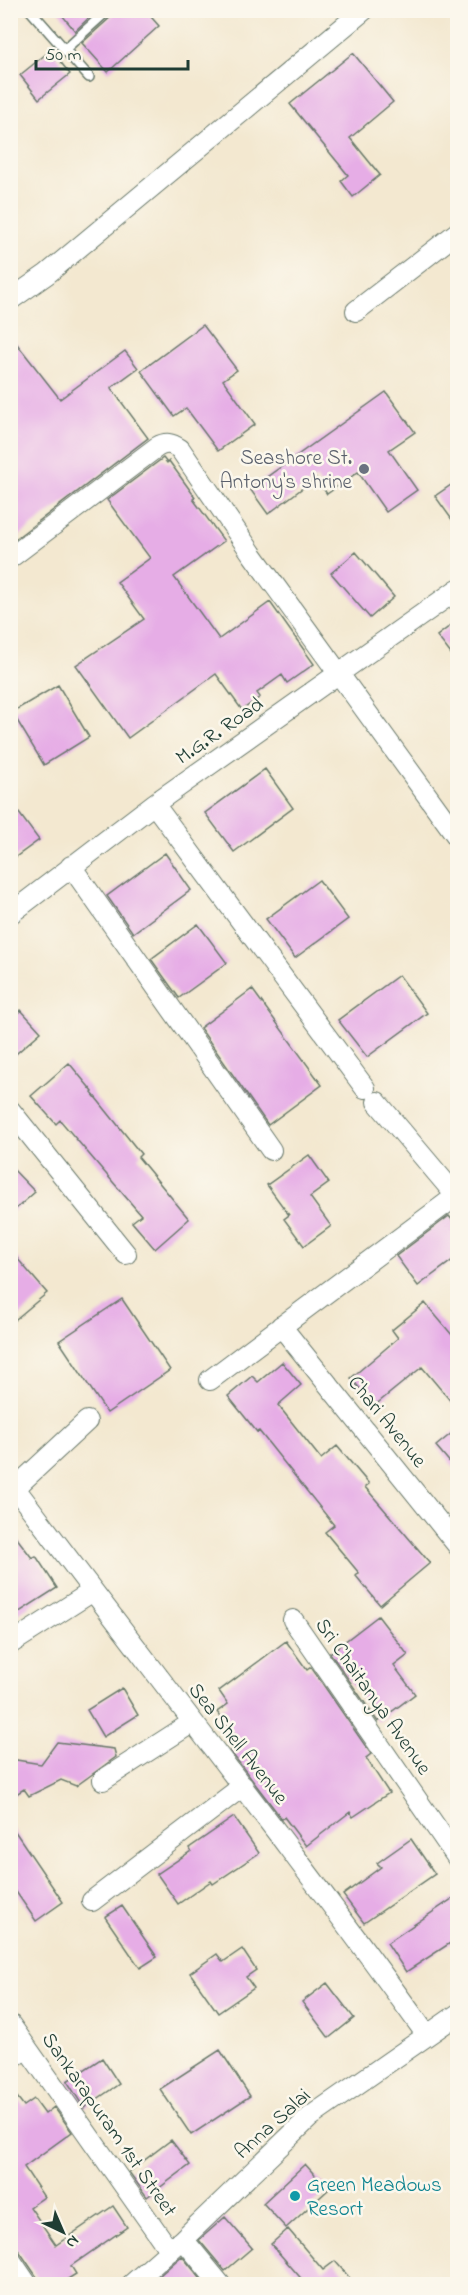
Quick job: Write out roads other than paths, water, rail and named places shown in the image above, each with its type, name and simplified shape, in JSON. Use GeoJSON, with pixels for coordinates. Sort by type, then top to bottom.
{"type":"FeatureCollection","features":[{"type":"Feature","properties":{"kind":"street"},"geometry":{"type":"LineString","coordinates":[[10,300],[47,274],[364,10]]}},
{"type":"Feature","properties":{"kind":"street"},"geometry":{"type":"LineString","coordinates":[[356,310],[458,232]]}},
{"type":"Feature","properties":{"kind":"street"},"geometry":{"type":"LineString","coordinates":[[10,558],[157,447],[165,443],[173,444],[180,449],[339,675],[458,838]]}},
{"type":"Feature","properties":{"kind":"street","name":"M.G.R. Road"},"geometry":{"type":"LineString","coordinates":[[10,914],[154,804],[458,589]]}},
{"type":"Feature","properties":{"kind":"street"},"geometry":{"type":"LineString","coordinates":[[154,804],[371,1095],[457,1197],[210,1380]]}},
{"type":"Feature","properties":{"kind":"street"},"geometry":{"type":"LineString","coordinates":[[71,866],[271,1150]]}},
{"type":"Feature","properties":{"kind":"street"},"geometry":{"type":"LineString","coordinates":[[10,1110],[126,1254]]}},
{"type":"Feature","properties":{"kind":"street","name":"Chari Avenue"},"geometry":{"type":"LineString","coordinates":[[281,1326],[458,1546]]}},
{"type":"Feature","properties":{"kind":"street"},"geometry":{"type":"LineString","coordinates":[[12,1487],[87,1421]]}},
{"type":"Feature","properties":{"kind":"street","name":"Sea Shell Avenue"},"geometry":{"type":"LineString","coordinates":[[12,1487],[243,1786],[426,2034]]}},
{"type":"Feature","properties":{"kind":"street"},"geometry":{"type":"LineString","coordinates":[[10,1644],[93,1591]]}},
{"type":"Feature","properties":{"kind":"street","name":"Sri Chaitanya Avenue"},"geometry":{"type":"LineString","coordinates":[[293,1620],[458,1859]]}},
{"type":"Feature","properties":{"kind":"street"},"geometry":{"type":"LineString","coordinates":[[103,1780],[193,1722]]}},
{"type":"Feature","properties":{"kind":"street"},"geometry":{"type":"LineString","coordinates":[[92,1901],[243,1786]]}},
{"type":"Feature","properties":{"kind":"street","name":"Anna Salai"},"geometry":{"type":"LineString","coordinates":[[132,2284],[176,2245],[310,2116],[458,2014]]}},
{"type":"Feature","properties":{"kind":"street","name":"Sankarapuram 1st Street"},"geometry":{"type":"LineString","coordinates":[[10,2024],[176,2245],[220,2284]]}},
{"type":"Feature","properties":{"kind":"street"},"geometry":{"type":"LineString","coordinates":[[10,2060],[27,2048]]}},
{"type":"Feature","properties":{"kind":"street"},"geometry":{"type":"LineString","coordinates":[[10,2259],[27,2284]]}},
{"type":"Feature","properties":{"kind":"lane"},"geometry":{"type":"LineString","coordinates":[[30,10],[89,77]]}},
{"type":"Feature","properties":{"kind":"lane"},"geometry":{"type":"LineString","coordinates":[[64,50],[108,10]]}},
{"type":"Feature","properties":{"kind":"place","name":"Seashore St. Antony's shrine"},"geometry":{"type":"Point","coordinates":[364,469]}},
{"type":"Feature","properties":{"kind":"place","name":"Green Meadows Resort"},"geometry":{"type":"Point","coordinates":[295,2196]}}]}
